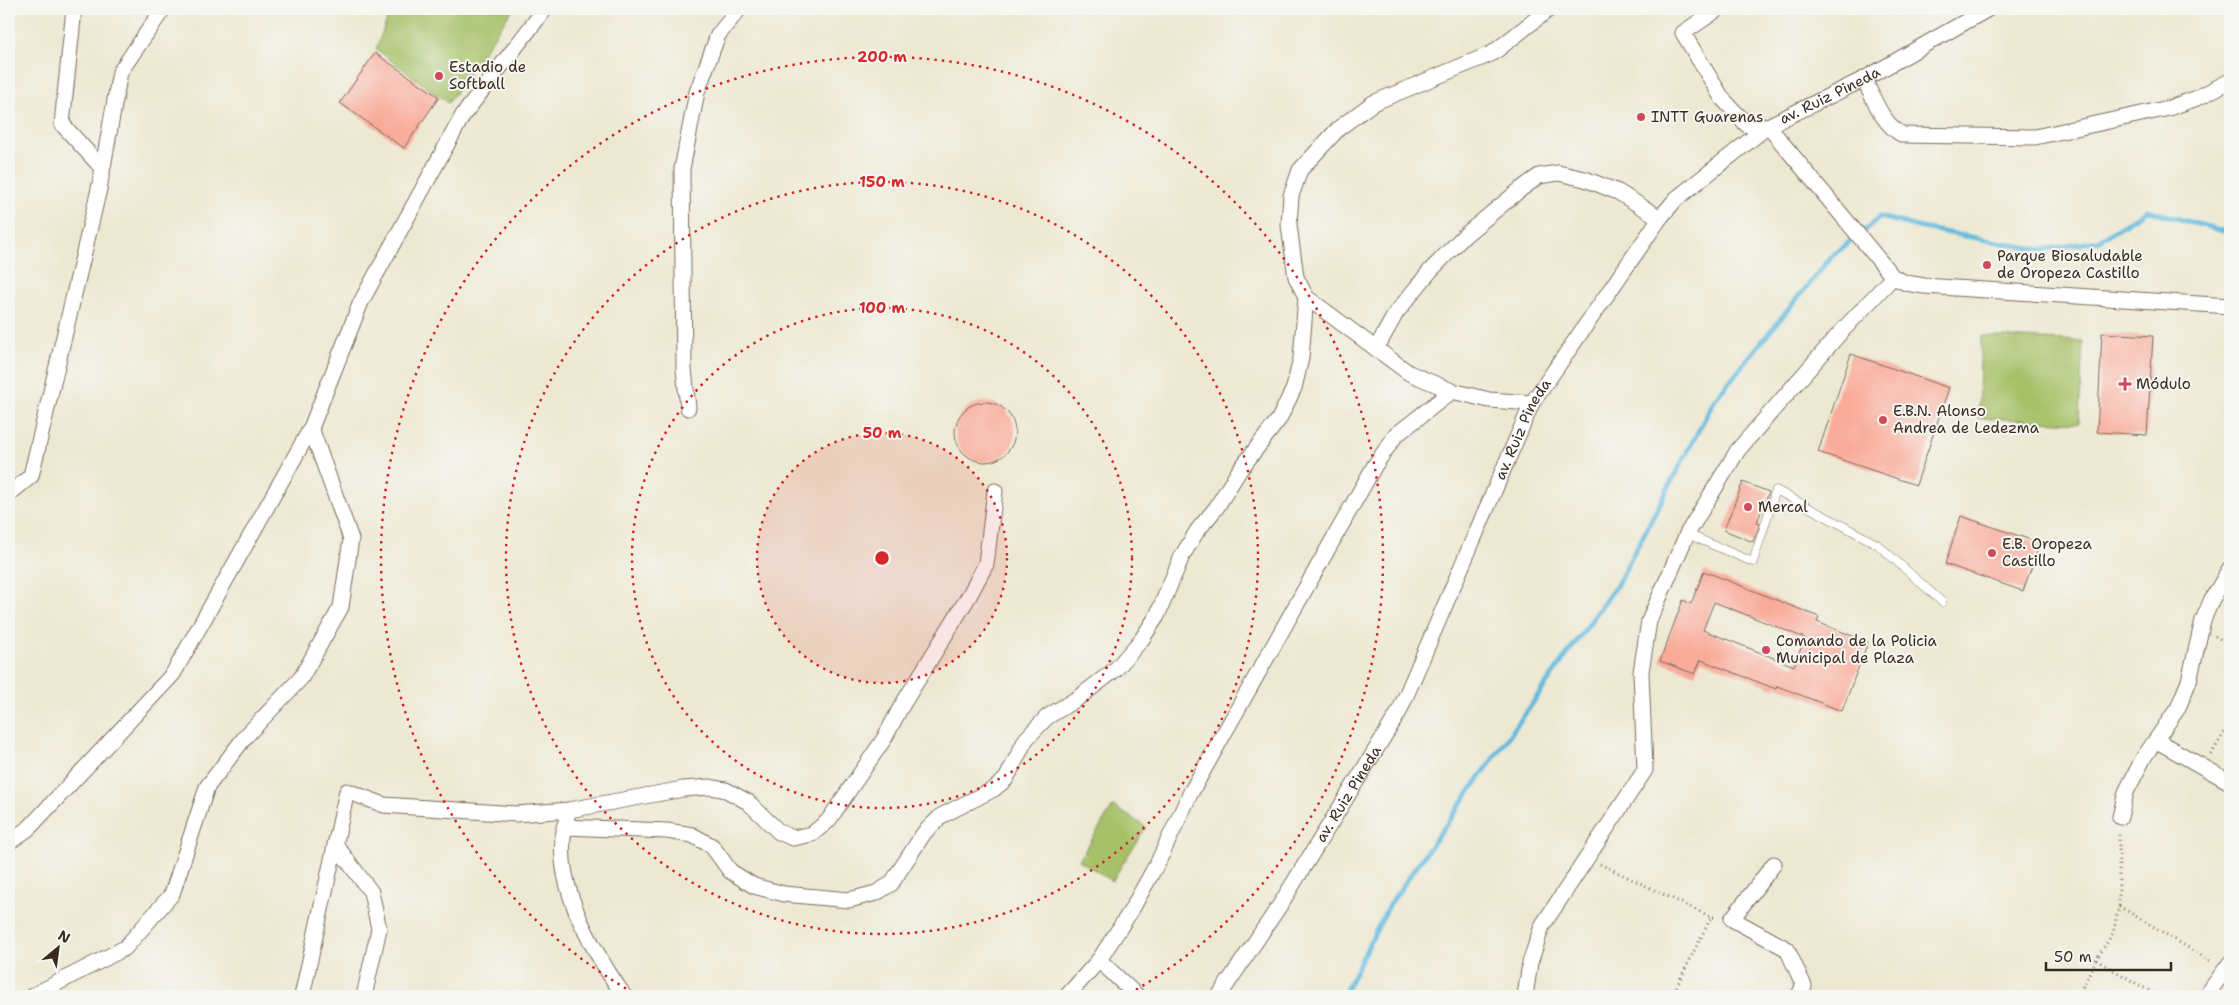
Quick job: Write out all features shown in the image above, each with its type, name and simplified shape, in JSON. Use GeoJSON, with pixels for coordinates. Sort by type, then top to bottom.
{"type":"FeatureCollection","features":[{"type":"Feature","properties":{"kind":"street"},"geometry":{"type":"LineString","coordinates":[[74,9],[62,124],[102,168]]}},
{"type":"Feature","properties":{"kind":"street"},"geometry":{"type":"LineString","coordinates":[[9,494],[31,476],[55,382],[102,168],[120,72],[163,9]]}},
{"type":"Feature","properties":{"kind":"street"},"geometry":{"type":"LineString","coordinates":[[9,842],[29,828],[172,674],[311,428],[360,302],[463,115],[545,9]]}},
{"type":"Feature","properties":{"kind":"street"},"geometry":{"type":"LineString","coordinates":[[688,408],[684,369],[682,169],[697,92],[718,35],[739,9]]}},
{"type":"Feature","properties":{"kind":"street"},"geometry":{"type":"LineString","coordinates":[[1532,402],[1489,400],[1452,391],[1409,373],[1376,349],[1306,297],[1296,277],[1289,225],[1291,196],[1300,170],[1339,128],[1373,103],[1493,53],[1549,9]]}},
{"type":"Feature","properties":{"kind":"street"},"geometry":{"type":"LineString","coordinates":[[1718,9],[1683,33],[1722,98],[1743,122],[1753,126],[1768,126],[1893,277],[1906,283],[1924,286],[2230,306]]}},
{"type":"Feature","properties":{"kind":"street","name":"av. Ruiz Pineda"},"geometry":{"type":"LineString","coordinates":[[1219,996],[1280,905],[1399,712],[1532,402],[1660,218],[1676,199],[1768,126],[1864,79],[1988,9]]}},
{"type":"Feature","properties":{"kind":"street"},"geometry":{"type":"LineString","coordinates":[[1864,79],[1892,130],[1903,135],[2020,138],[2097,125],[2169,108],[2197,98],[2230,80]]}},
{"type":"Feature","properties":{"kind":"street"},"geometry":{"type":"LineString","coordinates":[[1376,349],[1396,313],[1430,271],[1464,236],[1521,188],[1539,176],[1558,173],[1585,179],[1618,192],[1660,218]]}},
{"type":"Feature","properties":{"kind":"street"},"geometry":{"type":"LineString","coordinates":[[1525,996],[1530,963],[1542,926],[1589,858],[1645,770],[1641,672],[1649,621],[1687,534],[1738,450],[1840,333],[1893,277]]}},
{"type":"Feature","properties":{"kind":"street"},"geometry":{"type":"LineString","coordinates":[[564,827],[667,831],[692,835],[712,846],[730,871],[754,886],[784,894],[849,900],[876,893],[891,884],[930,827],[955,807],[994,789],[1006,779],[1026,738],[1047,717],[1078,698],[1116,669],[1142,639],[1157,616],[1182,556],[1197,531],[1216,508],[1239,471],[1279,419],[1294,388],[1301,358],[1306,297]]}},
{"type":"Feature","properties":{"kind":"street"},"geometry":{"type":"LineString","coordinates":[[1068,996],[1100,960],[1132,909],[1190,794],[1374,465],[1396,435],[1452,391]]}},
{"type":"Feature","properties":{"kind":"street"},"geometry":{"type":"LineString","coordinates":[[32,996],[124,948],[172,894],[207,787],[245,737],[301,678],[341,606],[351,539],[311,428]]}},
{"type":"Feature","properties":{"kind":"street"},"geometry":{"type":"LineString","coordinates":[[302,996],[347,791],[384,805],[516,814],[569,810],[683,789],[710,787],[726,790],[748,802],[779,832],[793,838],[812,834],[828,821],[884,739],[901,706],[969,596],[986,564],[995,491]]}},
{"type":"Feature","properties":{"kind":"street"},"geometry":{"type":"LineString","coordinates":[[2120,817],[2126,792],[2144,757],[2182,699],[2189,681],[2204,620],[2212,599],[2230,569]]}},
{"type":"Feature","properties":{"kind":"street"},"geometry":{"type":"LineString","coordinates":[[2156,741],[2230,782]]}},
{"type":"Feature","properties":{"kind":"street"},"geometry":{"type":"LineString","coordinates":[[569,810],[564,827],[563,860],[570,899],[611,976],[624,996]]}},
{"type":"Feature","properties":{"kind":"street"},"geometry":{"type":"LineString","coordinates":[[335,844],[370,892],[379,930],[364,996]]}},
{"type":"Feature","properties":{"kind":"street"},"geometry":{"type":"LineString","coordinates":[[1774,864],[1732,919],[1787,949],[1804,986],[1798,996]]}},
{"type":"Feature","properties":{"kind":"street"},"geometry":{"type":"LineString","coordinates":[[1100,960],[1137,996]]}},
{"type":"Feature","properties":{"kind":"street"},"geometry":{"type":"LineString","coordinates":[[2206,996],[2228,966]]}},
{"type":"Feature","properties":{"kind":"lane"},"geometry":{"type":"LineString","coordinates":[[1687,534],[1753,562],[1776,490],[1877,544],[1942,602]]}},
{"type":"Feature","properties":{"kind":"path"},"geometry":{"type":"LineString","coordinates":[[2204,768],[2230,723]]}},
{"type":"Feature","properties":{"kind":"path"},"geometry":{"type":"LineString","coordinates":[[2078,996],[2096,960],[2114,933],[2119,906],[2120,817]]}},
{"type":"Feature","properties":{"kind":"path"},"geometry":{"type":"LineString","coordinates":[[1589,858],[1711,917],[1732,919]]}},
{"type":"Feature","properties":{"kind":"path"},"geometry":{"type":"LineString","coordinates":[[2119,906],[2228,966]]}},
{"type":"Feature","properties":{"kind":"path"},"geometry":{"type":"LineString","coordinates":[[1672,996],[1711,917]]}},
{"type":"Feature","properties":{"kind":"path"},"geometry":{"type":"LineString","coordinates":[[2096,960],[2158,996]]}},
{"type":"Feature","properties":{"kind":"green space","name":"Estadio de Softball"},"geometry":{"type":"Polygon","coordinates":[[[391,9],[513,9],[448,103],[376,49],[391,9]]]}},
{"type":"Feature","properties":{"kind":"green space"},"geometry":{"type":"Polygon","coordinates":[[[1981,336],[2083,341],[2079,423],[1978,418],[1981,336]]]}},
{"type":"Feature","properties":{"kind":"green space"},"geometry":{"type":"Polygon","coordinates":[[[1113,806],[1146,827],[1112,881],[1079,860],[1113,806]]]}},
{"type":"Feature","properties":{"kind":"building"},"geometry":{"type":"Polygon","coordinates":[[[375,53],[439,97],[404,148],[340,103],[375,53]]]}},
{"type":"Feature","properties":{"kind":"building","name":"Módulo"},"geometry":{"type":"Polygon","coordinates":[[[2102,333],[2153,336],[2147,435],[2097,432],[2102,333]]]}},
{"type":"Feature","properties":{"kind":"building","name":"E.B.N. Alonso Andrea de Ledezma"},"geometry":{"type":"Polygon","coordinates":[[[1851,354],[1949,388],[1916,485],[1818,452],[1851,354]]]}},
{"type":"Feature","properties":{"kind":"building"},"geometry":{"type":"Polygon","coordinates":[[[985,402],[1001,407],[1006,411],[1010,416],[1015,432],[1010,448],[1006,453],[1001,457],[985,462],[969,457],[964,453],[960,448],[955,432],[960,416],[964,411],[969,407],[985,402]]]}},
{"type":"Feature","properties":{"kind":"building","name":"Mercal"},"geometry":{"type":"Polygon","coordinates":[[[1743,482],[1769,492],[1757,522],[1760,523],[1753,542],[1724,530],[1743,482]]]}},
{"type":"Feature","properties":{"kind":"building","name":"E.B. Oropeza Castillo"},"geometry":{"type":"Polygon","coordinates":[[[1961,516],[2040,543],[2023,591],[1945,564],[1961,516]]]}},
{"type":"Feature","properties":{"kind":"building"},"geometry":{"type":"Polygon","coordinates":[[[1704,571],[1819,617],[1817,622],[1868,642],[1842,711],[1777,686],[1776,689],[1701,660],[1695,674],[1660,661],[1683,600],[1691,604],[1704,571]],[[1714,602],[1703,630],[1794,666],[1805,638],[1714,602]]]}},
{"type":"Feature","properties":{"kind":"waterway"},"geometry":{"type":"LineString","coordinates":[[1343,996],[1389,905],[1618,583],[1715,399],[1831,257],[1880,217],[1922,228],[2041,250],[2098,241],[2147,210],[2230,233]]}},
{"type":"Feature","properties":{"kind":"place","name":"Estadio de Softball"},"geometry":{"type":"Point","coordinates":[439,76]}},
{"type":"Feature","properties":{"kind":"place","name":"INTT Guarenas"},"geometry":{"type":"Point","coordinates":[1641,117]}},
{"type":"Feature","properties":{"kind":"place","name":"Parque Biosaludable de Oropeza Castillo"},"geometry":{"type":"Point","coordinates":[1987,265]}},
{"type":"Feature","properties":{"kind":"place","name":"Módulo"},"geometry":{"type":"Point","coordinates":[2125,384]}},
{"type":"Feature","properties":{"kind":"place","name":"E.B.N. Alonso Andrea de Ledezma"},"geometry":{"type":"Point","coordinates":[1883,420]}},
{"type":"Feature","properties":{"kind":"place","name":"Mercal"},"geometry":{"type":"Point","coordinates":[1748,507]}},
{"type":"Feature","properties":{"kind":"place","name":"E.B. Oropeza Castillo"},"geometry":{"type":"Point","coordinates":[1992,553]}},
{"type":"Feature","properties":{"kind":"place","name":"Comando de la Policia Municipal de Plaza"},"geometry":{"type":"Point","coordinates":[1766,650]}}]}
